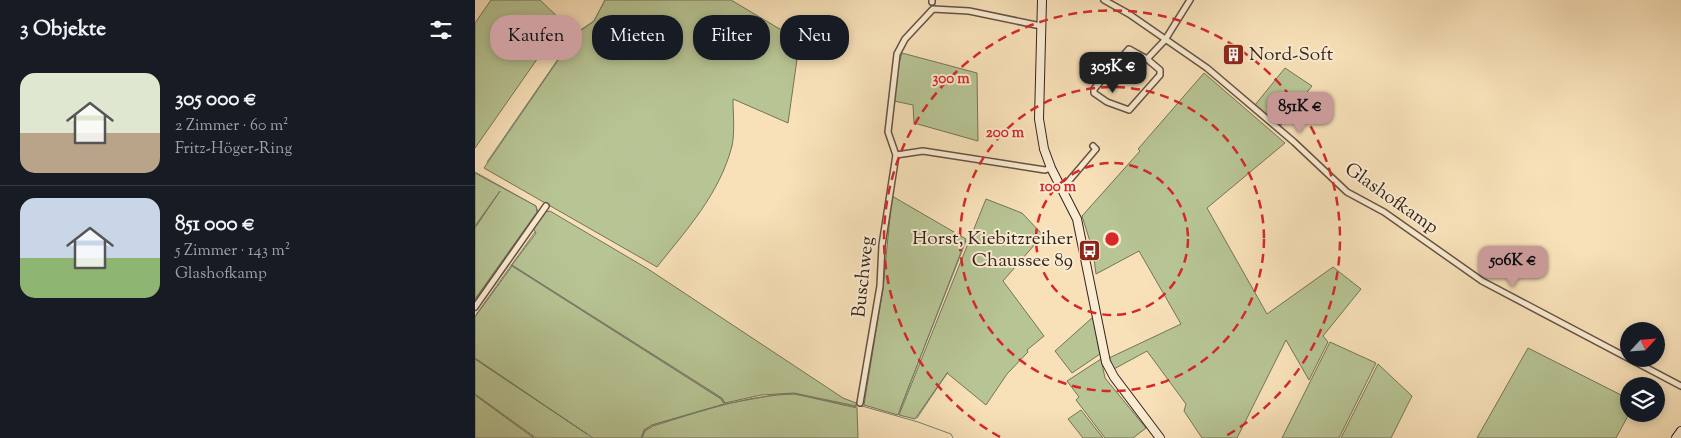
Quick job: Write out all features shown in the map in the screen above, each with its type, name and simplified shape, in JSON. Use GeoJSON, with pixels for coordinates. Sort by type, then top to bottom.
{"type":"FeatureCollection","features":[{"type":"Feature","properties":{"kind":"street"},"geometry":{"type":"LineString","coordinates":[[1041,0],[1039,119],[1044,149],[1051,168],[1077,219],[1106,362],[1113,377],[1160,438]]}},
{"type":"Feature","properties":{"kind":"street","name":"Glashofkamp"},"geometry":{"type":"LineString","coordinates":[[1104,0],[1129,14],[1207,68],[1294,142],[1347,192],[1384,212],[1482,281],[1518,302],[1681,386]]}},
{"type":"Feature","properties":{"kind":"street"},"geometry":{"type":"LineString","coordinates":[[1147,59],[1165,40],[1190,0]]}},
{"type":"Feature","properties":{"kind":"street","name":"Buschweg"},"geometry":{"type":"LineString","coordinates":[[861,403],[880,286],[882,245],[896,155],[888,132],[897,54],[905,39],[933,9],[969,10],[1041,26]]}},
{"type":"Feature","properties":{"kind":"street"},"geometry":{"type":"LineString","coordinates":[[1129,49],[1147,59],[1160,70],[1160,75],[1129,110],[1107,102],[1094,93],[1093,89],[1129,49]]}},
{"type":"Feature","properties":{"kind":"street"},"geometry":{"type":"LineString","coordinates":[[1062,189],[1096,149],[1093,146]]}},
{"type":"Feature","properties":{"kind":"street"},"geometry":{"type":"LineString","coordinates":[[896,155],[923,151],[1045,170],[1051,168]]}},
{"type":"Feature","properties":{"kind":"street"},"geometry":{"type":"LineString","coordinates":[[475,306],[545,206]]}},
{"type":"Feature","properties":{"kind":"street"},"geometry":{"type":"LineString","coordinates":[[1676,438],[1681,431]]}},
{"type":"Feature","properties":{"kind":"green space"},"geometry":{"type":"Polygon","coordinates":[[[491,0],[540,0],[556,15],[490,15],[490,60],[536,60],[475,148],[475,23],[491,0]]]}},
{"type":"Feature","properties":{"kind":"green space"},"geometry":{"type":"Polygon","coordinates":[[[605,0],[731,0],[756,15],[693,15],[693,60],[770,60],[770,23],[780,29],[780,60],[797,60],[788,123],[733,99],[733,141],[719,180],[701,211],[657,267],[484,168],[558,60],[582,60],[582,30],[592,22],[592,60],[683,60],[683,15],[597,15],[605,0]]]}},
{"type":"Feature","properties":{"kind":"green space"},"geometry":{"type":"Polygon","coordinates":[[[902,53],[977,73],[978,141],[914,123],[913,105],[894,101],[896,74],[902,53]]]}},
{"type":"Feature","properties":{"kind":"green space"},"geometry":{"type":"Polygon","coordinates":[[[1285,68],[1312,86],[1280,126],[1255,105],[1285,68]]]}},
{"type":"Feature","properties":{"kind":"green space"},"geometry":{"type":"Polygon","coordinates":[[[1204,73],[1285,143],[1207,208],[1267,314],[1333,267],[1361,289],[1323,336],[1328,342],[1309,380],[1286,340],[1237,438],[1202,438],[1184,411],[1186,404],[1147,351],[1114,369],[1109,358],[1181,324],[1139,251],[1096,274],[1093,251],[1082,216],[1140,151],[1138,149],[1204,73]]]}},
{"type":"Feature","properties":{"kind":"green space"},"geometry":{"type":"Polygon","coordinates":[[[475,173],[536,206],[537,212],[475,299],[475,228],[500,191],[475,226],[475,173]]]}},
{"type":"Feature","properties":{"kind":"green space"},"geometry":{"type":"Polygon","coordinates":[[[892,196],[966,239],[898,415],[864,405],[883,288],[892,196]]]}},
{"type":"Feature","properties":{"kind":"green space"},"geometry":{"type":"Polygon","coordinates":[[[986,199],[1022,213],[1043,235],[1003,281],[1044,336],[1027,350],[1028,352],[1007,374],[986,405],[947,373],[915,419],[899,415],[986,199]]]}},
{"type":"Feature","properties":{"kind":"green space"},"geometry":{"type":"Polygon","coordinates":[[[550,211],[648,269],[843,398],[856,403],[856,406],[794,393],[761,395],[725,403],[722,398],[512,265],[536,233],[533,228],[544,212],[550,211]]]}},
{"type":"Feature","properties":{"kind":"green space"},"geometry":{"type":"Polygon","coordinates":[[[512,266],[721,399],[724,404],[652,425],[644,430],[641,438],[536,438],[475,394],[475,359],[587,434],[475,358],[475,317],[512,266]]]}},
{"type":"Feature","properties":{"kind":"green space"},"geometry":{"type":"Polygon","coordinates":[[[1093,317],[1100,354],[1072,373],[1055,351],[1093,317]]]}},
{"type":"Feature","properties":{"kind":"green space"},"geometry":{"type":"Polygon","coordinates":[[[1330,342],[1376,363],[1339,438],[1282,438],[1330,342]]]}},
{"type":"Feature","properties":{"kind":"green space"},"geometry":{"type":"Polygon","coordinates":[[[1528,348],[1620,394],[1620,422],[1625,422],[1616,438],[1477,438],[1528,348]]]}},
{"type":"Feature","properties":{"kind":"green space"},"geometry":{"type":"Polygon","coordinates":[[[1101,359],[1105,378],[1146,428],[1133,438],[1105,438],[1076,400],[1079,397],[1067,381],[1101,359]]]}},
{"type":"Feature","properties":{"kind":"green space"},"geometry":{"type":"Polygon","coordinates":[[[1378,364],[1412,396],[1391,438],[1341,438],[1378,364]]]}},
{"type":"Feature","properties":{"kind":"green space"},"geometry":{"type":"Polygon","coordinates":[[[795,394],[857,408],[858,438],[642,438],[645,431],[653,426],[705,410],[759,397],[795,394]]]}},
{"type":"Feature","properties":{"kind":"green space"},"geometry":{"type":"Polygon","coordinates":[[[475,395],[534,438],[475,438],[475,395]]]}},
{"type":"Feature","properties":{"kind":"green space"},"geometry":{"type":"Polygon","coordinates":[[[1081,410],[1103,438],[1083,438],[1068,419],[1081,410]]]}},
{"type":"Feature","properties":{"kind":"waterway"},"geometry":{"type":"LineString","coordinates":[[487,162],[576,33],[594,21],[605,0]]}},
{"type":"Feature","properties":{"kind":"waterway"},"geometry":{"type":"LineString","coordinates":[[475,172],[536,206],[538,212],[475,300]]}},
{"type":"Feature","properties":{"kind":"waterway"},"geometry":{"type":"LineString","coordinates":[[475,227],[495,198]]}},
{"type":"Feature","properties":{"kind":"waterway"},"geometry":{"type":"LineString","coordinates":[[475,316],[535,232]]}},
{"type":"Feature","properties":{"kind":"waterway"},"geometry":{"type":"LineString","coordinates":[[900,409],[966,241]]}},
{"type":"Feature","properties":{"kind":"waterway"},"geometry":{"type":"LineString","coordinates":[[511,265],[722,399],[725,404]]}},
{"type":"Feature","properties":{"kind":"waterway"},"geometry":{"type":"LineString","coordinates":[[475,359],[593,438]]}},
{"type":"Feature","properties":{"kind":"waterway"},"geometry":{"type":"LineString","coordinates":[[917,418],[948,372]]}},
{"type":"Feature","properties":{"kind":"waterway"},"geometry":{"type":"LineString","coordinates":[[641,438],[645,430],[652,425],[725,404],[780,394],[795,394],[857,407]]}},
{"type":"Feature","properties":{"kind":"waterway"},"geometry":{"type":"LineString","coordinates":[[475,395],[534,438]]}},
{"type":"Feature","properties":{"kind":"waterway"},"geometry":{"type":"LineString","coordinates":[[862,406],[918,422],[951,434],[953,438]]}},
{"type":"Feature","properties":{"kind":"place","name":"Nord-Soft"},"geometry":{"type":"Point","coordinates":[1233,55]}},
{"type":"Feature","properties":{"kind":"place","name":"Horst, Kiebitzreiher Chaussee 89"},"geometry":{"type":"Point","coordinates":[1089,250]}}]}
